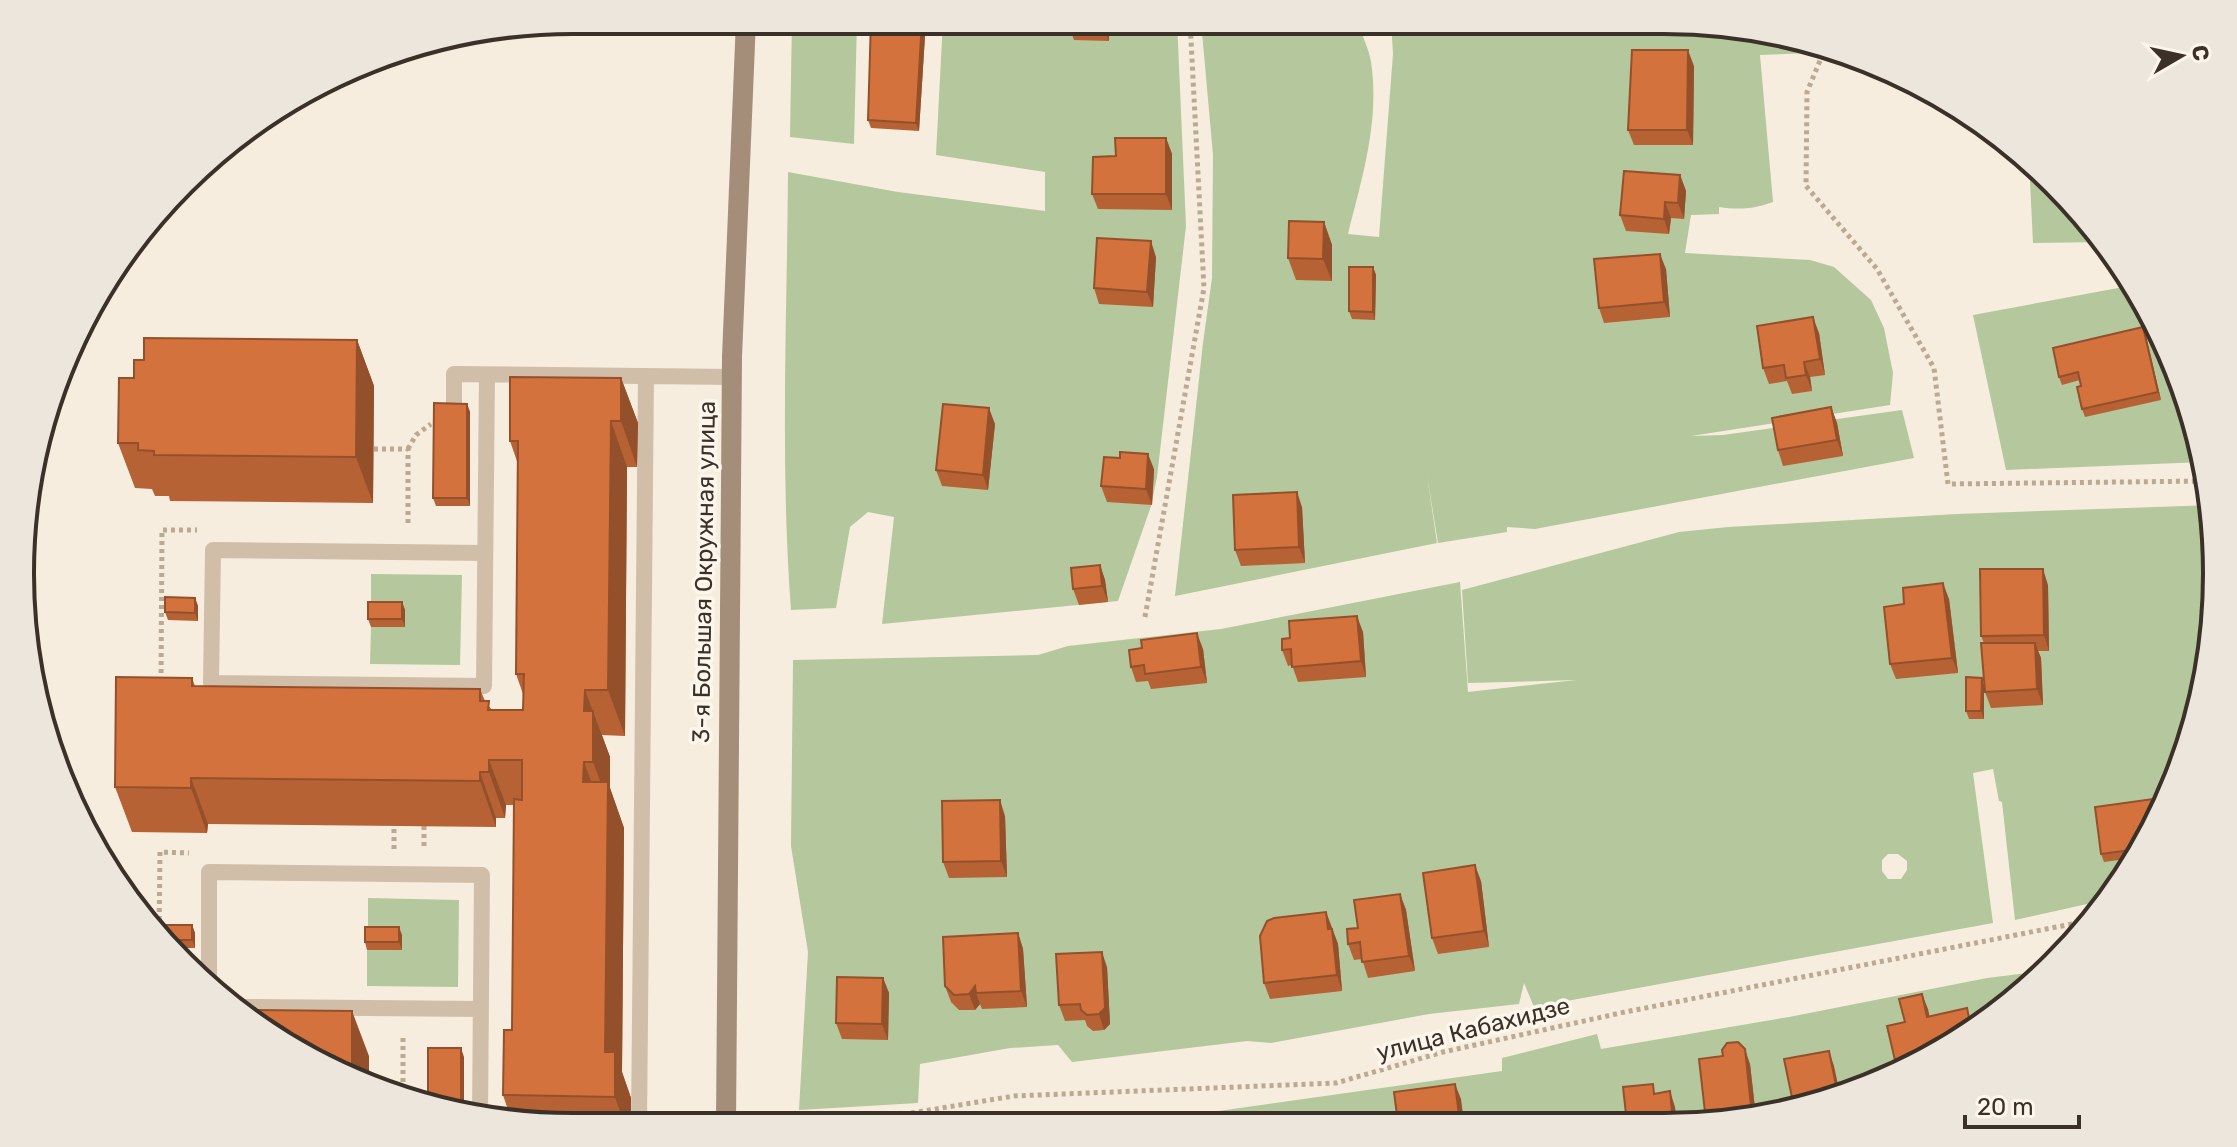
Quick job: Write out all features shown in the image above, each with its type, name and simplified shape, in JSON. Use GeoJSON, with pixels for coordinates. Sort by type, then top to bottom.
{"type":"FeatureCollection","features":[{"type":"Feature","properties":{"kind":"street","name":"3-я Большая Окружная улица"},"geometry":{"type":"LineString","coordinates":[[726,1113],[732,377],[745,34]]}},
{"type":"Feature","properties":{"kind":"lane"},"geometry":{"type":"LineString","coordinates":[[454,412],[454,374],[732,377]]}},
{"type":"Feature","properties":{"kind":"lane"},"geometry":{"type":"LineString","coordinates":[[485,553],[213,550],[211,683],[484,686],[487,375]]}},
{"type":"Feature","properties":{"kind":"lane"},"geometry":{"type":"LineString","coordinates":[[639,1113],[646,376]]}},
{"type":"Feature","properties":{"kind":"lane"},"geometry":{"type":"LineString","coordinates":[[209,971],[209,872],[482,875],[480,1105]]}},
{"type":"Feature","properties":{"kind":"lane"},"geometry":{"type":"LineString","coordinates":[[252,1007],[481,1009]]}},
{"type":"Feature","properties":{"kind":"path"},"geometry":{"type":"LineString","coordinates":[[1145,617],[1204,288],[1191,34]]}},
{"type":"Feature","properties":{"kind":"path"},"geometry":{"type":"LineString","coordinates":[[1821,58],[1807,92],[1806,186],[1877,269],[1934,368],[1948,484],[2195,481]]}},
{"type":"Feature","properties":{"kind":"path"},"geometry":{"type":"LineString","coordinates":[[407,552],[408,449],[416,435],[433,422]]}},
{"type":"Feature","properties":{"kind":"path"},"geometry":{"type":"LineString","coordinates":[[374,449],[408,449]]}},
{"type":"Feature","properties":{"kind":"path"},"geometry":{"type":"LineString","coordinates":[[161,687],[162,530],[200,530]]}},
{"type":"Feature","properties":{"kind":"path","name":"улица Кабахидзе"},"geometry":{"type":"LineString","coordinates":[[911,1113],[1014,1096],[1336,1083],[1443,1052],[1625,1012],[2074,924]]}},
{"type":"Feature","properties":{"kind":"path"},"geometry":{"type":"LineString","coordinates":[[403,1009],[403,1085]]}},
{"type":"Feature","properties":{"kind":"green space"},"geometry":{"type":"Polygon","coordinates":[[[792,34],[857,34],[854,144],[790,137],[792,34]]]}},
{"type":"Feature","properties":{"kind":"green space"},"geometry":{"type":"Polygon","coordinates":[[[942,34],[1178,34],[1186,226],[1157,477],[1151,506],[1118,601],[882,624],[894,517],[868,512],[850,527],[836,608],[791,610],[785,446],[788,172],[898,192],[1045,211],[1045,172],[936,155],[942,34]]]}},
{"type":"Feature","properties":{"kind":"green space"},"geometry":{"type":"Polygon","coordinates":[[[1202,34],[1362,34],[1371,62],[1373,106],[1368,149],[1348,234],[1379,237],[1393,54],[1392,34],[1699,35],[1769,44],[1807,53],[1760,55],[1773,202],[1746,208],[1719,207],[1719,214],[1691,215],[1685,253],[1810,260],[1834,267],[1871,300],[1884,328],[1893,373],[1890,405],[1691,436],[1723,435],[1902,410],[1914,458],[1535,529],[1507,527],[1507,532],[1438,543],[1427,475],[1437,543],[1175,596],[1212,278],[1213,155],[1202,34]]]}},
{"type":"Feature","properties":{"kind":"green space"},"geometry":{"type":"Polygon","coordinates":[[[2030,178],[2090,242],[2033,243],[2030,178]]]}},
{"type":"Feature","properties":{"kind":"green space"},"geometry":{"type":"Polygon","coordinates":[[[2121,288],[2162,367],[2192,462],[2006,470],[1973,315],[2121,288]]]}},
{"type":"Feature","properties":{"kind":"green space"},"geometry":{"type":"Polygon","coordinates":[[[2198,505],[2202,538],[2202,609],[2193,679],[2185,713],[2162,780],[2147,812],[2131,843],[2091,903],[2015,920],[2002,802],[1999,801],[1993,769],[1973,773],[1993,923],[1534,1007],[1524,983],[1519,1004],[1429,1014],[1271,1043],[1247,1041],[1072,1062],[1058,1045],[1010,1048],[920,1064],[918,1103],[799,1110],[808,952],[791,846],[793,660],[1038,655],[1068,646],[1221,629],[1460,582],[1468,692],[1576,680],[1468,683],[1462,590],[1679,532],[1957,514],[2198,505]],[[1888,854],[1882,860],[1882,871],[1888,879],[1901,879],[1907,870],[1907,861],[1898,854],[1888,854]]]}},
{"type":"Feature","properties":{"kind":"green space"},"geometry":{"type":"Polygon","coordinates":[[[371,574],[462,575],[460,665],[370,664],[371,627],[405,626],[371,610],[371,574]]]}},
{"type":"Feature","properties":{"kind":"green space"},"geometry":{"type":"Polygon","coordinates":[[[368,898],[459,900],[458,987],[367,986],[367,950],[402,950],[402,936],[368,935],[368,898]]]}},
{"type":"Feature","properties":{"kind":"green space"},"geometry":{"type":"Polygon","coordinates":[[[2025,973],[1963,1022],[1902,1057],[1837,1084],[1769,1103],[1664,1113],[1204,1113],[1502,1071],[1502,1058],[1597,1034],[1601,1049],[1789,1017],[2025,973]]]}},
{"type":"Feature","properties":{"kind":"building"},"geometry":{"type":"Polygon","coordinates":[[[871,34],[921,34],[916,123],[868,120],[871,34]]]}},
{"type":"Feature","properties":{"kind":"building"},"geometry":{"type":"Polygon","coordinates":[[[1632,50],[1688,50],[1687,130],[1628,130],[1632,50]]]}},
{"type":"Feature","properties":{"kind":"building"},"geometry":{"type":"Polygon","coordinates":[[[1115,138],[1166,138],[1166,194],[1092,194],[1093,157],[1116,156],[1115,138]]]}},
{"type":"Feature","properties":{"kind":"building"},"geometry":{"type":"Polygon","coordinates":[[[1624,171],[1680,175],[1678,203],[1665,202],[1664,219],[1620,215],[1624,171]]]}},
{"type":"Feature","properties":{"kind":"building"},"geometry":{"type":"Polygon","coordinates":[[[1289,221],[1324,222],[1323,259],[1288,258],[1289,221]]]}},
{"type":"Feature","properties":{"kind":"building"},"geometry":{"type":"Polygon","coordinates":[[[1097,238],[1151,241],[1147,292],[1094,288],[1097,238]]]}},
{"type":"Feature","properties":{"kind":"building"},"geometry":{"type":"Polygon","coordinates":[[[1660,254],[1664,302],[1599,308],[1594,259],[1660,254]]]}},
{"type":"Feature","properties":{"kind":"building"},"geometry":{"type":"Polygon","coordinates":[[[1349,267],[1373,267],[1373,312],[1349,311],[1349,267]]]}},
{"type":"Feature","properties":{"kind":"building"},"geometry":{"type":"Polygon","coordinates":[[[1813,317],[1820,359],[1804,362],[1806,375],[1786,378],[1784,365],[1763,368],[1757,326],[1813,317]]]}},
{"type":"Feature","properties":{"kind":"building"},"geometry":{"type":"Polygon","coordinates":[[[2143,327],[2158,392],[2082,409],[2077,387],[2081,386],[2078,372],[2059,377],[2053,348],[2143,327]]]}},
{"type":"Feature","properties":{"kind":"building"},"geometry":{"type":"Polygon","coordinates":[[[144,338],[357,340],[356,457],[154,455],[154,451],[138,450],[138,443],[118,443],[119,378],[134,378],[134,360],[144,360],[144,338]]]}},
{"type":"Feature","properties":{"kind":"building"},"geometry":{"type":"Polygon","coordinates":[[[510,377],[621,378],[621,421],[611,421],[608,690],[585,690],[584,711],[593,711],[593,762],[584,762],[583,782],[608,782],[605,1052],[615,1052],[615,1097],[503,1095],[504,1030],[512,1030],[514,799],[522,800],[522,760],[489,760],[489,772],[480,772],[480,781],[191,778],[191,788],[115,787],[116,677],[192,678],[192,686],[480,689],[480,701],[489,701],[488,710],[523,710],[524,674],[516,674],[518,441],[510,441],[510,377]]]}},
{"type":"Feature","properties":{"kind":"building"},"geometry":{"type":"Polygon","coordinates":[[[434,403],[467,404],[467,498],[433,498],[434,403]]]}},
{"type":"Feature","properties":{"kind":"building"},"geometry":{"type":"Polygon","coordinates":[[[943,404],[989,408],[983,475],[936,470],[943,404]]]}},
{"type":"Feature","properties":{"kind":"building"},"geometry":{"type":"Polygon","coordinates":[[[1831,407],[1837,440],[1778,450],[1772,418],[1831,407]]]}},
{"type":"Feature","properties":{"kind":"building"},"geometry":{"type":"Polygon","coordinates":[[[1120,452],[1148,454],[1146,489],[1101,486],[1104,457],[1120,458],[1120,452]]]}},
{"type":"Feature","properties":{"kind":"building"},"geometry":{"type":"Polygon","coordinates":[[[1297,492],[1299,547],[1235,550],[1233,495],[1297,492]]]}},
{"type":"Feature","properties":{"kind":"building"},"geometry":{"type":"Polygon","coordinates":[[[1100,565],[1102,586],[1073,589],[1071,568],[1100,565]]]}},
{"type":"Feature","properties":{"kind":"building"},"geometry":{"type":"Polygon","coordinates":[[[1980,569],[2043,569],[2044,635],[1981,636],[1980,569]]]}},
{"type":"Feature","properties":{"kind":"building"},"geometry":{"type":"Polygon","coordinates":[[[1943,583],[1952,658],[1890,664],[1884,607],[1904,604],[1903,588],[1943,583]]]}},
{"type":"Feature","properties":{"kind":"building"},"geometry":{"type":"Polygon","coordinates":[[[165,597],[195,598],[195,613],[165,612],[165,597]]]}},
{"type":"Feature","properties":{"kind":"building"},"geometry":{"type":"Polygon","coordinates":[[[368,602],[402,602],[402,619],[368,619],[368,602]]]}},
{"type":"Feature","properties":{"kind":"building"},"geometry":{"type":"Polygon","coordinates":[[[1357,616],[1361,661],[1292,667],[1291,649],[1282,650],[1282,639],[1290,638],[1289,621],[1357,616]]]}},
{"type":"Feature","properties":{"kind":"building"},"geometry":{"type":"Polygon","coordinates":[[[1197,633],[1201,667],[1145,674],[1144,665],[1131,667],[1129,650],[1142,648],[1141,640],[1197,633]]]}},
{"type":"Feature","properties":{"kind":"building"},"geometry":{"type":"Polygon","coordinates":[[[1981,643],[2035,643],[2037,689],[1985,692],[1981,643]]]}},
{"type":"Feature","properties":{"kind":"building"},"geometry":{"type":"Polygon","coordinates":[[[1966,677],[1982,678],[1981,711],[1966,711],[1966,677]]]}},
{"type":"Feature","properties":{"kind":"building"},"geometry":{"type":"Polygon","coordinates":[[[2153,799],[2126,851],[2101,854],[2095,807],[2153,799]]]}},
{"type":"Feature","properties":{"kind":"building"},"geometry":{"type":"Polygon","coordinates":[[[1000,800],[1001,861],[943,862],[942,801],[1000,800]]]}},
{"type":"Feature","properties":{"kind":"building"},"geometry":{"type":"Polygon","coordinates":[[[1475,865],[1484,931],[1432,938],[1423,873],[1475,865]]]}},
{"type":"Feature","properties":{"kind":"building"},"geometry":{"type":"Polygon","coordinates":[[[1400,894],[1409,956],[1362,962],[1360,942],[1348,944],[1347,929],[1358,928],[1354,900],[1400,894]]]}},
{"type":"Feature","properties":{"kind":"building"},"geometry":{"type":"Polygon","coordinates":[[[1326,912],[1328,929],[1332,929],[1337,975],[1264,983],[1260,936],[1267,921],[1326,912]]]}},
{"type":"Feature","properties":{"kind":"building"},"geometry":{"type":"Polygon","coordinates":[[[165,925],[192,925],[192,940],[178,940],[165,925]]]}},
{"type":"Feature","properties":{"kind":"building"},"geometry":{"type":"Polygon","coordinates":[[[365,927],[399,927],[399,942],[365,942],[365,927]]]}},
{"type":"Feature","properties":{"kind":"building"},"geometry":{"type":"Polygon","coordinates":[[[1018,933],[1021,991],[976,993],[975,986],[969,994],[954,995],[945,986],[943,937],[1018,933]]]}},
{"type":"Feature","properties":{"kind":"building"},"geometry":{"type":"Polygon","coordinates":[[[1102,952],[1105,1008],[1099,1014],[1087,1015],[1080,1004],[1059,1005],[1056,954],[1102,952]]]}},
{"type":"Feature","properties":{"kind":"building"},"geometry":{"type":"Polygon","coordinates":[[[837,977],[883,978],[882,1024],[836,1023],[837,977]]]}},
{"type":"Feature","properties":{"kind":"building"},"geometry":{"type":"Polygon","coordinates":[[[1922,994],[1927,1017],[1967,1008],[1969,1018],[1895,1060],[1887,1026],[1905,1022],[1899,999],[1922,994]]]}},
{"type":"Feature","properties":{"kind":"building"},"geometry":{"type":"Polygon","coordinates":[[[257,1010],[352,1011],[352,1065],[304,1041],[257,1010]]]}},
{"type":"Feature","properties":{"kind":"building"},"geometry":{"type":"Polygon","coordinates":[[[1738,1042],[1745,1049],[1751,1106],[1705,1111],[1699,1059],[1723,1056],[1722,1050],[1727,1043],[1738,1042]]]}},
{"type":"Feature","properties":{"kind":"building"},"geometry":{"type":"Polygon","coordinates":[[[428,1048],[461,1048],[461,1101],[428,1093],[428,1048]]]}},
{"type":"Feature","properties":{"kind":"building"},"geometry":{"type":"Polygon","coordinates":[[[1829,1051],[1836,1084],[1792,1098],[1784,1059],[1829,1051]]]}},
{"type":"Feature","properties":{"kind":"building"},"geometry":{"type":"Polygon","coordinates":[[[1455,1084],[1459,1113],[1397,1113],[1394,1092],[1455,1084]]]}},
{"type":"Feature","properties":{"kind":"building"},"geometry":{"type":"Polygon","coordinates":[[[1653,1084],[1654,1094],[1670,1091],[1672,1113],[1626,1113],[1623,1087],[1653,1084]]]}}]}
